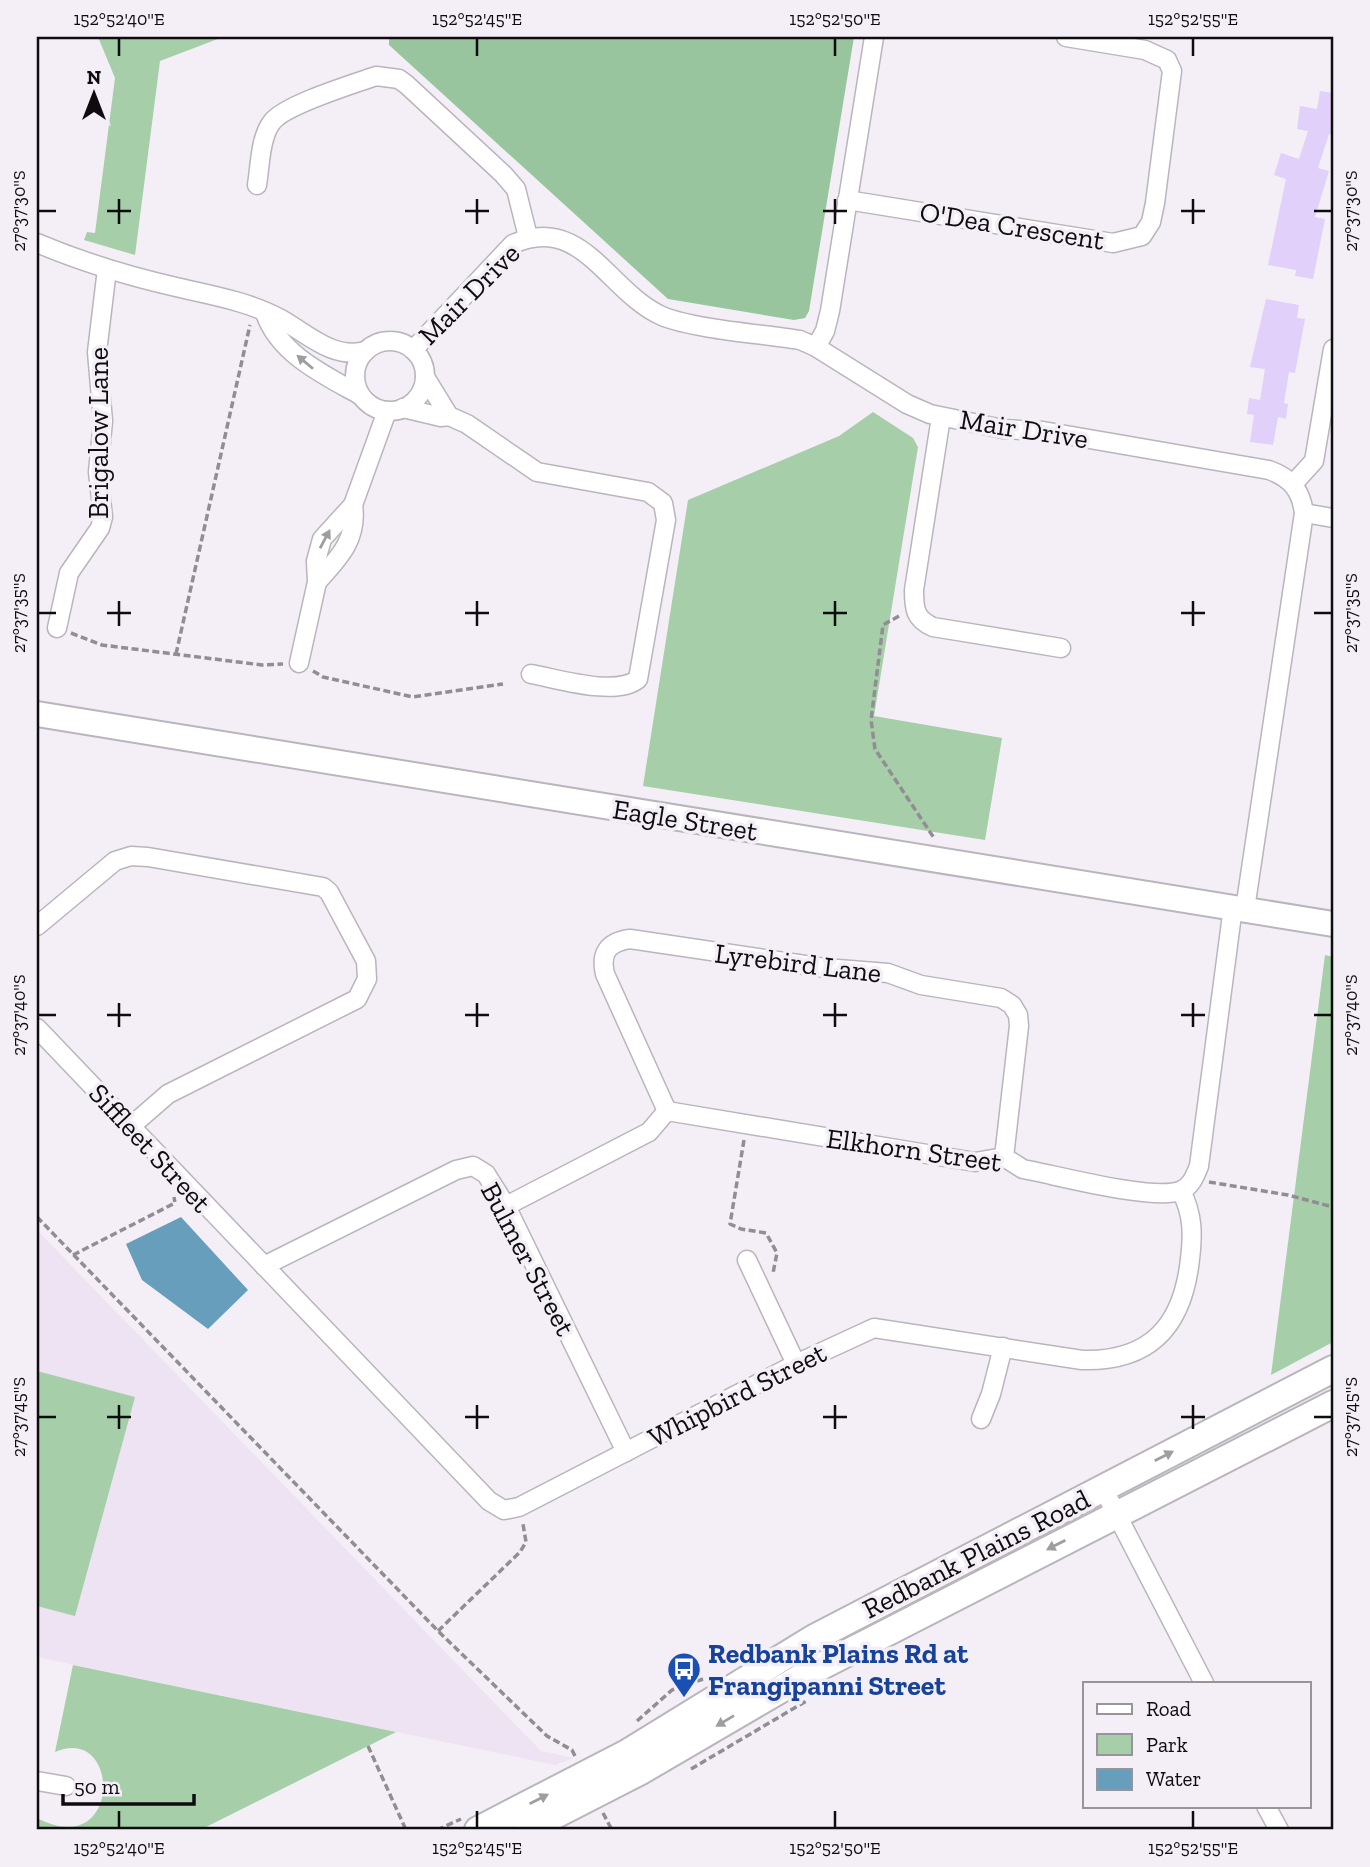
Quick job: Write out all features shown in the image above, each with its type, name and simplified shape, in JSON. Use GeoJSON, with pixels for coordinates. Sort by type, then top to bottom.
{"type":"FeatureCollection","features":[{"type":"Feature","properties":{"kind":"main road","name":"Redbank Plains Road"},"geometry":{"type":"LineString","coordinates":[[475,1822],[628,1753],[814,1638],[1333,1369]]}},
{"type":"Feature","properties":{"kind":"main road","name":"Redbank Plains Road"},"geometry":{"type":"LineString","coordinates":[[526,1830],[639,1772],[812,1671],[1333,1405]]}},
{"type":"Feature","properties":{"kind":"street"},"geometry":{"type":"LineString","coordinates":[[816,347],[825,331],[830,311],[874,37]]}},
{"type":"Feature","properties":{"kind":"street","name":"O'Dea Crescent"},"geometry":{"type":"LineString","coordinates":[[847,200],[1113,243],[1129,242],[1142,236],[1151,222],[1155,203],[1172,71],[1167,60],[1145,50],[1066,37]]}},
{"type":"Feature","properties":{"kind":"street"},"geometry":{"type":"LineString","coordinates":[[257,185],[265,138],[271,122],[285,111],[376,76],[388,76],[407,85],[503,174],[516,189],[528,237]]}},
{"type":"Feature","properties":{"kind":"street","name":"Mair Drive"},"geometry":{"type":"LineString","coordinates":[[413,350],[502,253],[528,237],[559,237],[574,243],[638,300],[665,317],[800,340],[816,347],[907,404],[942,417],[1003,429],[1043,431],[1269,470],[1284,475],[1293,484]]}},
{"type":"Feature","properties":{"kind":"street"},"geometry":{"type":"LineString","coordinates":[[37,243],[107,270],[213,294],[277,317],[300,332],[344,353],[366,351],[380,343],[391,342],[413,350],[422,363],[425,377],[449,416]]}},
{"type":"Feature","properties":{"kind":"street","name":"Brigalow Lane"},"geometry":{"type":"LineString","coordinates":[[57,628],[69,573],[100,528],[103,517],[98,472],[103,421],[97,352],[107,270]]}},
{"type":"Feature","properties":{"kind":"street"},"geometry":{"type":"LineString","coordinates":[[259,311],[288,348],[314,370],[360,395],[372,406],[449,416],[478,429],[537,472],[648,492],[657,497],[665,511],[638,679],[631,684],[612,688],[531,674]]}},
{"type":"Feature","properties":{"kind":"street"},"geometry":{"type":"LineString","coordinates":[[1181,1191],[1190,1183],[1199,1166],[1304,513],[1293,484],[1314,461],[1333,349]]}},
{"type":"Feature","properties":{"kind":"street"},"geometry":{"type":"LineString","coordinates":[[360,395],[355,371],[366,351]]}},
{"type":"Feature","properties":{"kind":"street"},"geometry":{"type":"LineString","coordinates":[[299,663],[317,582],[316,561],[322,539],[353,505],[395,410],[421,393],[425,377]]}},
{"type":"Feature","properties":{"kind":"street"},"geometry":{"type":"LineString","coordinates":[[942,417],[914,608],[924,623],[933,627],[1061,648]]}},
{"type":"Feature","properties":{"kind":"street"},"geometry":{"type":"LineString","coordinates":[[1304,513],[1333,519]]}},
{"type":"Feature","properties":{"kind":"street","name":"Eagle Street"},"geometry":{"type":"LineString","coordinates":[[37,714],[1333,924]]}},
{"type":"Feature","properties":{"kind":"street"},"geometry":{"type":"LineString","coordinates":[[37,926],[115,861],[131,856],[148,857],[323,887],[329,892],[366,961],[367,979],[357,999],[168,1094],[130,1127]]}},
{"type":"Feature","properties":{"kind":"street","name":"Lyrebird Lane"},"geometry":{"type":"LineString","coordinates":[[667,1111],[604,974],[602,961],[607,948],[614,941],[629,939],[825,968],[879,971],[921,985],[1001,998],[1012,1005],[1018,1015],[1019,1026],[1004,1157]]}},
{"type":"Feature","properties":{"kind":"street","name":"Siffleet Street"},"geometry":{"type":"LineString","coordinates":[[37,1028],[264,1266]]}},
{"type":"Feature","properties":{"kind":"street"},"geometry":{"type":"LineString","coordinates":[[506,1206],[649,1132],[667,1111]]}},
{"type":"Feature","properties":{"kind":"street","name":"Elkhorn Street"},"geometry":{"type":"LineString","coordinates":[[667,1111],[975,1162],[1004,1157],[1023,1169],[1158,1194],[1181,1191]]}},
{"type":"Feature","properties":{"kind":"street","name":"Bulmer Street"},"geometry":{"type":"LineString","coordinates":[[264,1266],[456,1170],[473,1166],[486,1174],[506,1206],[626,1452]]}},
{"type":"Feature","properties":{"kind":"street","name":"Whipbird Street"},"geometry":{"type":"LineString","coordinates":[[264,1266],[489,1501],[504,1510],[519,1507],[796,1364],[874,1328],[1104,1361],[1125,1356],[1163,1332],[1182,1304],[1189,1274],[1193,1235],[1188,1206],[1181,1191]]}},
{"type":"Feature","properties":{"kind":"street"},"geometry":{"type":"LineString","coordinates":[[747,1259],[796,1364]]}},
{"type":"Feature","properties":{"kind":"street"},"geometry":{"type":"LineString","coordinates":[[981,1419],[991,1394],[1003,1347]]}},
{"type":"Feature","properties":{"kind":"street"},"geometry":{"type":"LineString","coordinates":[[1103,1488],[1202,1682]]}},
{"type":"Feature","properties":{"kind":"street"},"geometry":{"type":"LineString","coordinates":[[37,1781],[66,1786]]}},
{"type":"Feature","properties":{"kind":"street"},"geometry":{"type":"LineString","coordinates":[[1267,1808],[1279,1830]]}},
{"type":"Feature","properties":{"kind":"path"},"geometry":{"type":"LineString","coordinates":[[176,654],[259,311]]}},
{"type":"Feature","properties":{"kind":"path"},"geometry":{"type":"LineString","coordinates":[[914,608],[883,625],[871,720],[875,749],[883,765],[935,840]]}},
{"type":"Feature","properties":{"kind":"path"},"geometry":{"type":"LineString","coordinates":[[57,628],[102,645],[262,664],[299,663],[323,677],[413,697],[503,684]]}},
{"type":"Feature","properties":{"kind":"path"},"geometry":{"type":"LineString","coordinates":[[744,1139],[730,1224],[741,1229],[766,1233],[774,1242],[777,1253],[773,1276]]}},
{"type":"Feature","properties":{"kind":"path"},"geometry":{"type":"LineString","coordinates":[[1208,1176],[1207,1181],[1288,1195],[1333,1208]]}},
{"type":"Feature","properties":{"kind":"path"},"geometry":{"type":"LineString","coordinates":[[73,1255],[175,1203],[174,1196]]}},
{"type":"Feature","properties":{"kind":"path"},"geometry":{"type":"LineString","coordinates":[[37,1217],[438,1632],[547,1736],[572,1750],[578,1760],[566,1766]]}},
{"type":"Feature","properties":{"kind":"path"},"geometry":{"type":"LineString","coordinates":[[438,1632],[520,1552],[526,1542],[525,1528],[519,1517]]}},
{"type":"Feature","properties":{"kind":"path"},"geometry":{"type":"LineString","coordinates":[[690,1769],[811,1699]]}},
{"type":"Feature","properties":{"kind":"path"},"geometry":{"type":"LineString","coordinates":[[368,1746],[406,1830]]}},
{"type":"Feature","properties":{"kind":"path"},"geometry":{"type":"LineString","coordinates":[[592,1819],[615,1807]]}},
{"type":"Feature","properties":{"kind":"path"},"geometry":{"type":"LineString","coordinates":[[437,1830],[475,1822]]}},
{"type":"Feature","properties":{"kind":"shaded area"},"geometry":{"type":"Polygon","coordinates":[[[37,1230],[541,1751],[573,1758],[555,1765],[37,1657],[37,1230]]]}},
{"type":"Feature","properties":{"kind":"green space"},"geometry":{"type":"Polygon","coordinates":[[[98,37],[223,37],[160,61],[135,255],[84,240],[87,232],[95,233],[115,78],[98,37]]]}},
{"type":"Feature","properties":{"kind":"green space"},"geometry":{"type":"Polygon","coordinates":[[[389,37],[854,37],[809,311],[805,318],[794,320],[668,299],[389,45],[389,37]]]}},
{"type":"Feature","properties":{"kind":"green space"},"geometry":{"type":"Polygon","coordinates":[[[873,412],[913,438],[918,447],[874,716],[1002,738],[985,840],[643,786],[688,500],[839,436],[873,412]]]}},
{"type":"Feature","properties":{"kind":"green space"},"geometry":{"type":"Polygon","coordinates":[[[1325,955],[1333,957],[1333,1342],[1271,1375],[1325,955]]]}},
{"type":"Feature","properties":{"kind":"green space"},"geometry":{"type":"Polygon","coordinates":[[[37,1371],[135,1397],[75,1616],[37,1606],[37,1371]]]}},
{"type":"Feature","properties":{"kind":"green space"},"geometry":{"type":"Polygon","coordinates":[[[73,1665],[396,1732],[200,1830],[37,1830],[37,1818],[65,1827],[85,1823],[98,1809],[103,1791],[101,1772],[92,1756],[77,1748],[55,1752],[73,1665]]]}},
{"type":"Feature","properties":{"kind":"water"},"geometry":{"type":"Polygon","coordinates":[[[181,1217],[248,1290],[208,1329],[142,1280],[126,1244],[181,1217]]]}},
{"type":"Feature","properties":{"kind":"building"},"geometry":{"type":"Polygon","coordinates":[[[1320,91],[1333,93],[1333,135],[1329,134],[1318,168],[1329,171],[1315,217],[1325,219],[1313,279],[1295,276],[1296,270],[1268,265],[1286,179],[1274,175],[1281,153],[1299,159],[1308,131],[1297,129],[1300,106],[1317,109],[1320,91]]]}},
{"type":"Feature","properties":{"kind":"building"},"geometry":{"type":"Polygon","coordinates":[[[1266,299],[1299,305],[1297,318],[1305,319],[1295,373],[1289,372],[1284,403],[1288,404],[1286,419],[1278,417],[1273,445],[1250,442],[1254,415],[1247,414],[1249,398],[1260,400],[1265,369],[1250,367],[1266,299]]]}},
{"type":"Feature","properties":{"kind":"place","name":"Redbank Plains Rd at Frangipanni Street"},"geometry":{"type":"Point","coordinates":[684,1699]}}]}
